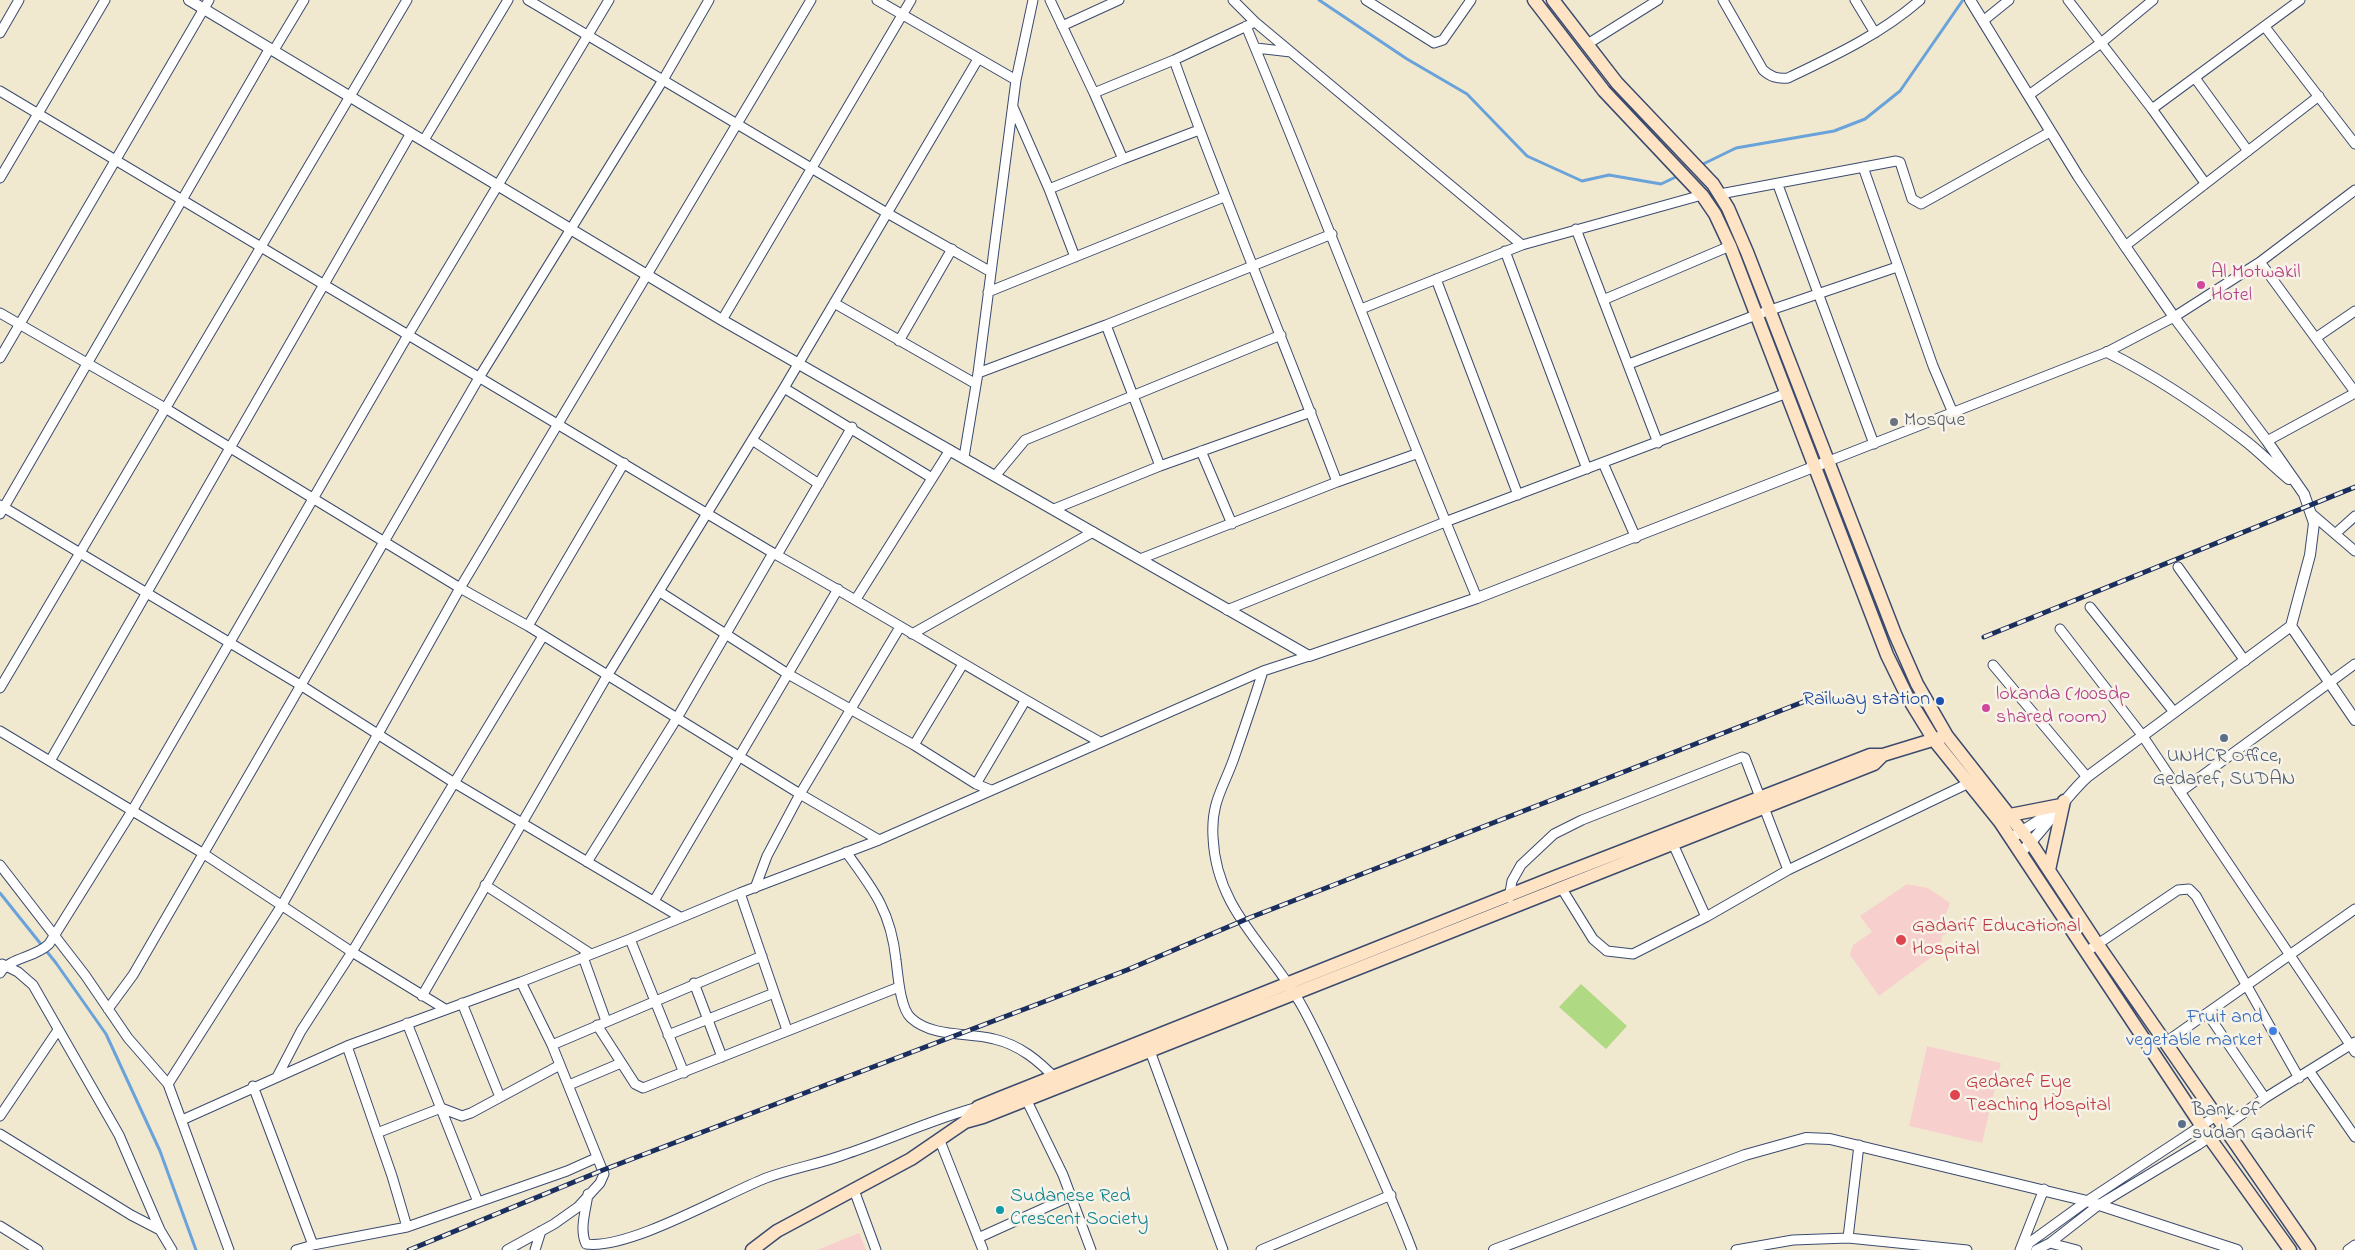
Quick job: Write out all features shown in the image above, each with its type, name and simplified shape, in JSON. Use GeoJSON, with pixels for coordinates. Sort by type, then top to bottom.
{"type":"FeatureCollection","features":[{"type":"Feature","properties":{"kind":"main road"},"geometry":{"type":"LineString","coordinates":[[1534,0],[1604,91],[1688,180],[1715,214],[1730,246],[1881,639],[1907,696],[1934,740],[2021,852],[2209,1137],[2290,1250]]}},
{"type":"Feature","properties":{"kind":"main road"},"geometry":{"type":"LineString","coordinates":[[1553,0],[1617,83],[1709,180],[1720,194],[1736,223],[1830,461],[1895,634],[1917,684],[1946,736],[2022,830],[2098,945],[2309,1250]]}},
{"type":"Feature","properties":{"kind":"main road"},"geometry":{"type":"LineString","coordinates":[[1881,639],[1895,634]]}},
{"type":"Feature","properties":{"kind":"main road"},"geometry":{"type":"LineString","coordinates":[[1058,1080],[1150,1051],[1562,889],[1673,844],[1870,755],[1883,755],[1946,736]]}},
{"type":"Feature","properties":{"kind":"main road"},"geometry":{"type":"LineString","coordinates":[[752,1250],[777,1231],[940,1141],[965,1122],[978,1107],[1023,1094],[1058,1080],[1286,983],[1508,895],[1761,803]]}},
{"type":"Feature","properties":{"kind":"main road"},"geometry":{"type":"LineString","coordinates":[[2010,815],[2061,805],[2049,870]]}},
{"type":"Feature","properties":{"kind":"main road"},"geometry":{"type":"LineString","coordinates":[[965,1122],[983,1117],[1023,1094]]}},
{"type":"Feature","properties":{"kind":"street"},"geometry":{"type":"LineString","coordinates":[[0,33],[20,0]]}},
{"type":"Feature","properties":{"kind":"street"},"geometry":{"type":"LineString","coordinates":[[0,178],[105,0]]}},
{"type":"Feature","properties":{"kind":"street"},"geometry":{"type":"LineString","coordinates":[[189,0],[206,4],[272,49],[722,320],[1309,656]]}},
{"type":"Feature","properties":{"kind":"street"},"geometry":{"type":"LineString","coordinates":[[304,0],[272,49],[182,198],[1,509],[80,552],[302,686],[454,782],[680,917]]}},
{"type":"Feature","properties":{"kind":"street"},"geometry":{"type":"LineString","coordinates":[[0,688],[407,0]]}},
{"type":"Feature","properties":{"kind":"street"},"geometry":{"type":"LineString","coordinates":[[424,140],[508,0]]}},
{"type":"Feature","properties":{"kind":"street"},"geometry":{"type":"LineString","coordinates":[[528,0],[736,124],[991,272]]}},
{"type":"Feature","properties":{"kind":"street"},"geometry":{"type":"LineString","coordinates":[[1,967],[43,950],[53,937],[132,810],[408,335],[610,0]]}},
{"type":"Feature","properties":{"kind":"street"},"geometry":{"type":"LineString","coordinates":[[108,1009],[133,975],[480,376],[663,80],[710,0]]}},
{"type":"Feature","properties":{"kind":"street"},"geometry":{"type":"LineString","coordinates":[[168,1084],[282,905],[460,588],[810,0]]}},
{"type":"Feature","properties":{"kind":"street"},"geometry":{"type":"LineString","coordinates":[[877,0],[1016,80]]}},
{"type":"Feature","properties":{"kind":"street"},"geometry":{"type":"LineString","coordinates":[[722,320],[911,0]]}},
{"type":"Feature","properties":{"kind":"street"},"geometry":{"type":"LineString","coordinates":[[964,457],[978,372],[1012,105],[1033,0]]}},
{"type":"Feature","properties":{"kind":"street"},"geometry":{"type":"LineString","coordinates":[[1050,0],[1123,159]]}},
{"type":"Feature","properties":{"kind":"street"},"geometry":{"type":"LineString","coordinates":[[1062,26],[1119,0]]}},
{"type":"Feature","properties":{"kind":"street"},"geometry":{"type":"LineString","coordinates":[[1233,0],[1255,22],[1522,245]]}},
{"type":"Feature","properties":{"kind":"street"},"geometry":{"type":"LineString","coordinates":[[1366,0],[1434,43],[1443,40],[1471,0]]}},
{"type":"Feature","properties":{"kind":"street"},"geometry":{"type":"LineString","coordinates":[[1586,45],[1658,0]]}},
{"type":"Feature","properties":{"kind":"street"},"geometry":{"type":"LineString","coordinates":[[1724,0],[1763,70],[1771,77],[1788,78],[1875,33],[1900,18],[1920,0]]}},
{"type":"Feature","properties":{"kind":"street"},"geometry":{"type":"LineString","coordinates":[[1855,0],[1875,33]]}},
{"type":"Feature","properties":{"kind":"street"},"geometry":{"type":"LineString","coordinates":[[1970,0],[2050,132],[2125,246],[2174,317],[2267,441],[2304,494],[2313,515],[2314,523],[2310,555],[2291,626],[2087,777],[2061,805],[2031,843],[2021,852]]}},
{"type":"Feature","properties":{"kind":"street"},"geometry":{"type":"LineString","coordinates":[[1981,17],[2008,0]]}},
{"type":"Feature","properties":{"kind":"street"},"geometry":{"type":"LineString","coordinates":[[2068,0],[2152,109],[2205,183]]}},
{"type":"Feature","properties":{"kind":"street"},"geometry":{"type":"LineString","coordinates":[[2029,95],[2101,43],[2153,0]]}},
{"type":"Feature","properties":{"kind":"street"},"geometry":{"type":"LineString","coordinates":[[2152,109],[2300,0]]}},
{"type":"Feature","properties":{"kind":"street"},"geometry":{"type":"LineString","coordinates":[[0,358],[206,4]]}},
{"type":"Feature","properties":{"kind":"street"},"geometry":{"type":"LineString","coordinates":[[1094,93],[1174,60],[1255,22]]}},
{"type":"Feature","properties":{"kind":"street"},"geometry":{"type":"LineString","coordinates":[[1246,26],[1332,234],[1416,454],[1477,598]]}},
{"type":"Feature","properties":{"kind":"street"},"geometry":{"type":"LineString","coordinates":[[2265,27],[2355,144]]}},
{"type":"Feature","properties":{"kind":"street"},"geometry":{"type":"LineString","coordinates":[[1256,48],[1292,52]]}},
{"type":"Feature","properties":{"kind":"street"},"geometry":{"type":"LineString","coordinates":[[422,996],[607,676],[784,388],[978,59]]}},
{"type":"Feature","properties":{"kind":"street"},"geometry":{"type":"LineString","coordinates":[[1174,60],[1224,197],[1282,335],[1337,482]]}},
{"type":"Feature","properties":{"kind":"street"},"geometry":{"type":"LineString","coordinates":[[2194,78],[2248,151]]}},
{"type":"Feature","properties":{"kind":"street"},"geometry":{"type":"LineString","coordinates":[[0,91],[261,245],[408,335],[558,422],[624,464],[775,554],[856,599],[1025,701],[1100,742]]}},
{"type":"Feature","properties":{"kind":"street"},"geometry":{"type":"LineString","coordinates":[[2125,246],[2319,96]]}},
{"type":"Feature","properties":{"kind":"street"},"geometry":{"type":"LineString","coordinates":[[1012,105],[1049,189],[1074,257]]}},
{"type":"Feature","properties":{"kind":"street"},"geometry":{"type":"LineString","coordinates":[[1049,189],[1200,130]]}},
{"type":"Feature","properties":{"kind":"street"},"geometry":{"type":"LineString","coordinates":[[1720,194],[1778,185],[1898,161],[1912,199],[1914,202],[1921,204],[2050,132]]}},
{"type":"Feature","properties":{"kind":"street"},"geometry":{"type":"LineString","coordinates":[[50,761],[411,133]]}},
{"type":"Feature","properties":{"kind":"street"},"geometry":{"type":"LineString","coordinates":[[1863,167],[1933,366],[1953,413]]}},
{"type":"Feature","properties":{"kind":"street"},"geometry":{"type":"LineString","coordinates":[[1778,185],[1874,444]]}},
{"type":"Feature","properties":{"kind":"street"},"geometry":{"type":"LineString","coordinates":[[182,1120],[253,1086],[277,1078],[347,1046],[521,982],[740,893],[879,840],[1262,671],[1477,598],[1636,538],[2107,352],[2174,317],[2260,262],[2355,190]]}},
{"type":"Feature","properties":{"kind":"street"},"geometry":{"type":"LineString","coordinates":[[1361,310],[1522,245],[1702,196]]}},
{"type":"Feature","properties":{"kind":"street"},"geometry":{"type":"LineString","coordinates":[[988,292],[1224,197]]}},
{"type":"Feature","properties":{"kind":"street"},"geometry":{"type":"LineString","coordinates":[[1576,229],[1658,443]]}},
{"type":"Feature","properties":{"kind":"street"},"geometry":{"type":"LineString","coordinates":[[978,372],[1106,325],[1332,234]]}},
{"type":"Feature","properties":{"kind":"street"},"geometry":{"type":"LineString","coordinates":[[1603,300],[1730,246]]}},
{"type":"Feature","properties":{"kind":"street"},"geometry":{"type":"LineString","coordinates":[[899,341],[952,249]]}},
{"type":"Feature","properties":{"kind":"street"},"geometry":{"type":"LineString","coordinates":[[1505,251],[1587,468]]}},
{"type":"Feature","properties":{"kind":"street"},"geometry":{"type":"LineString","coordinates":[[2260,262],[2317,337],[2355,393],[2267,441]]}},
{"type":"Feature","properties":{"kind":"street"},"geometry":{"type":"LineString","coordinates":[[1629,364],[1819,292],[1897,267]]}},
{"type":"Feature","properties":{"kind":"street"},"geometry":{"type":"LineString","coordinates":[[1436,279],[1518,495]]}},
{"type":"Feature","properties":{"kind":"street"},"geometry":{"type":"LineString","coordinates":[[834,303],[976,384]]}},
{"type":"Feature","properties":{"kind":"street"},"geometry":{"type":"LineString","coordinates":[[2317,337],[2355,311]]}},
{"type":"Feature","properties":{"kind":"street"},"geometry":{"type":"LineString","coordinates":[[0,313],[165,408],[460,588],[528,626],[800,794],[879,840]]}},
{"type":"Feature","properties":{"kind":"street"},"geometry":{"type":"LineString","coordinates":[[1106,325],[1160,466]]}},
{"type":"Feature","properties":{"kind":"street"},"geometry":{"type":"LineString","coordinates":[[995,476],[1025,440],[1282,335]]}},
{"type":"Feature","properties":{"kind":"street"},"geometry":{"type":"LineString","coordinates":[[2107,352],[2166,384],[2214,417],[2296,484]]}},
{"type":"Feature","properties":{"kind":"street"},"geometry":{"type":"LineString","coordinates":[[784,388],[852,427],[932,478]]}},
{"type":"Feature","properties":{"kind":"street"},"geometry":{"type":"LineString","coordinates":[[1227,610],[1445,522],[1787,393]]}},
{"type":"Feature","properties":{"kind":"street"},"geometry":{"type":"LineString","coordinates":[[1054,509],[1160,466],[1310,412]]}},
{"type":"Feature","properties":{"kind":"street"},"geometry":{"type":"LineString","coordinates":[[587,862],[677,718],[852,427]]}},
{"type":"Feature","properties":{"kind":"street"},"geometry":{"type":"LineString","coordinates":[[752,440],[819,484]]}},
{"type":"Feature","properties":{"kind":"street"},"geometry":{"type":"LineString","coordinates":[[856,599],[950,450]]}},
{"type":"Feature","properties":{"kind":"street"},"geometry":{"type":"LineString","coordinates":[[1201,451],[1232,524]]}},
{"type":"Feature","properties":{"kind":"street"},"geometry":{"type":"LineString","coordinates":[[1140,559],[1337,482],[1416,454]]}},
{"type":"Feature","properties":{"kind":"street"},"geometry":{"type":"LineString","coordinates":[[1603,463],[1636,538]]}},
{"type":"Feature","properties":{"kind":"street"},"geometry":{"type":"LineString","coordinates":[[528,626],[624,464]]}},
{"type":"Feature","properties":{"kind":"street"},"geometry":{"type":"LineString","coordinates":[[2313,515],[2355,551]]}},
{"type":"Feature","properties":{"kind":"street"},"geometry":{"type":"LineString","coordinates":[[2335,534],[2355,516]]}},
{"type":"Feature","properties":{"kind":"street"},"geometry":{"type":"LineString","coordinates":[[912,634],[1093,532]]}},
{"type":"Feature","properties":{"kind":"street"},"geometry":{"type":"LineString","coordinates":[[2178,567],[2245,661]]}},
{"type":"Feature","properties":{"kind":"street"},"geometry":{"type":"LineString","coordinates":[[654,901],[838,589]]}},
{"type":"Feature","properties":{"kind":"street"},"geometry":{"type":"LineString","coordinates":[[660,592],[788,674],[914,745],[976,784],[991,790]]}},
{"type":"Feature","properties":{"kind":"street"},"geometry":{"type":"LineString","coordinates":[[2090,607],[2174,712]]}},
{"type":"Feature","properties":{"kind":"street"},"geometry":{"type":"LineString","coordinates":[[2291,626],[2355,720]]}},
{"type":"Feature","properties":{"kind":"street"},"geometry":{"type":"LineString","coordinates":[[755,888],[767,856],[800,794],[900,627]]}},
{"type":"Feature","properties":{"kind":"street"},"geometry":{"type":"LineString","coordinates":[[2036,1250],[2050,1242],[2100,1204],[2209,1137],[2264,1098],[2353,1047],[2289,956],[2142,735],[2060,628]]}},
{"type":"Feature","properties":{"kind":"street"},"geometry":{"type":"LineString","coordinates":[[277,1078],[301,1031],[352,952],[543,636]]}},
{"type":"Feature","properties":{"kind":"street"},"geometry":{"type":"LineString","coordinates":[[914,745],[963,664]]}},
{"type":"Feature","properties":{"kind":"street"},"geometry":{"type":"LineString","coordinates":[[2180,792],[2355,664]]}},
{"type":"Feature","properties":{"kind":"street"},"geometry":{"type":"LineString","coordinates":[[1993,665],[2087,777]]}},
{"type":"Feature","properties":{"kind":"street"},"geometry":{"type":"LineString","coordinates":[[1262,671],[1229,771],[1214,804],[1213,836],[1216,860],[1223,888],[1241,922],[1295,995],[1313,1026],[1391,1195],[1412,1250]]}},
{"type":"Feature","properties":{"kind":"street"},"geometry":{"type":"LineString","coordinates":[[976,784],[1025,701]]}},
{"type":"Feature","properties":{"kind":"street"},"geometry":{"type":"LineString","coordinates":[[0,731],[204,854],[352,952],[445,1009]]}},
{"type":"Feature","properties":{"kind":"street"},"geometry":{"type":"LineString","coordinates":[[1510,909],[1508,895],[1521,865],[1554,834],[1582,820],[1745,758],[1788,870]]}},
{"type":"Feature","properties":{"kind":"street"},"geometry":{"type":"LineString","coordinates":[[1562,889],[1593,939],[1607,950],[1633,954],[1706,917],[1788,870],[1969,783]]}},
{"type":"Feature","properties":{"kind":"street"},"geometry":{"type":"LineString","coordinates":[[2011,838],[2061,805]]}},
{"type":"Feature","properties":{"kind":"street"},"geometry":{"type":"LineString","coordinates":[[1673,844],[1706,917]]}},
{"type":"Feature","properties":{"kind":"street"},"geometry":{"type":"LineString","coordinates":[[846,852],[873,888],[890,922],[899,987],[909,1017],[922,1026],[958,1035],[994,1038],[1014,1045],[1030,1055],[1058,1080]]}},
{"type":"Feature","properties":{"kind":"street"},"geometry":{"type":"LineString","coordinates":[[0,865],[128,1038],[168,1084],[230,1250]]}},
{"type":"Feature","properties":{"kind":"street"},"geometry":{"type":"LineString","coordinates":[[485,885],[587,956],[602,1023],[621,1063],[640,1088],[684,1073],[787,1030],[899,987]]}},
{"type":"Feature","properties":{"kind":"street"},"geometry":{"type":"LineString","coordinates":[[2086,952],[2178,890],[2189,890],[2196,896],[2299,1078]]}},
{"type":"Feature","properties":{"kind":"street"},"geometry":{"type":"LineString","coordinates":[[740,893],[787,1030]]}},
{"type":"Feature","properties":{"kind":"street"},"geometry":{"type":"LineString","coordinates":[[2166,1042],[2355,909]]}},
{"type":"Feature","properties":{"kind":"street"},"geometry":{"type":"LineString","coordinates":[[630,939],[684,1073]]}},
{"type":"Feature","properties":{"kind":"street"},"geometry":{"type":"LineString","coordinates":[[552,1044],[762,956]]}},
{"type":"Feature","properties":{"kind":"street"},"geometry":{"type":"LineString","coordinates":[[1,967],[18,972],[33,985],[119,1135],[160,1230],[172,1250]]}},
{"type":"Feature","properties":{"kind":"street"},"geometry":{"type":"LineString","coordinates":[[507,1250],[578,1207],[600,1183],[604,1174],[552,1044],[521,982]]}},
{"type":"Feature","properties":{"kind":"street"},"geometry":{"type":"LineString","coordinates":[[694,983],[722,1057]]}},
{"type":"Feature","properties":{"kind":"street"},"geometry":{"type":"LineString","coordinates":[[668,1035],[774,993]]}},
{"type":"Feature","properties":{"kind":"street"},"geometry":{"type":"LineString","coordinates":[[462,1003],[500,1098]]}},
{"type":"Feature","properties":{"kind":"street"},"geometry":{"type":"LineString","coordinates":[[2208,1013],[2264,1098]]}},
{"type":"Feature","properties":{"kind":"street"},"geometry":{"type":"LineString","coordinates":[[407,1023],[478,1202]]}},
{"type":"Feature","properties":{"kind":"street"},"geometry":{"type":"LineString","coordinates":[[0,1116],[58,1030]]}},
{"type":"Feature","properties":{"kind":"street"},"geometry":{"type":"LineString","coordinates":[[347,1046],[407,1227]]}},
{"type":"Feature","properties":{"kind":"street"},"geometry":{"type":"LineString","coordinates":[[1150,1051],[1223,1250]]}},
{"type":"Feature","properties":{"kind":"street"},"geometry":{"type":"LineString","coordinates":[[568,1085],[621,1063]]}},
{"type":"Feature","properties":{"kind":"street"},"geometry":{"type":"LineString","coordinates":[[376,1133],[441,1108],[462,1116],[500,1098],[560,1065]]}},
{"type":"Feature","properties":{"kind":"street"},"geometry":{"type":"LineString","coordinates":[[2310,1072],[2355,1137]]}},
{"type":"Feature","properties":{"kind":"street"},"geometry":{"type":"LineString","coordinates":[[253,1086],[312,1245]]}},
{"type":"Feature","properties":{"kind":"street"},"geometry":{"type":"LineString","coordinates":[[1023,1094],[1071,1196],[1091,1250]]}},
{"type":"Feature","properties":{"kind":"street"},"geometry":{"type":"LineString","coordinates":[[588,1194],[583,1228],[583,1237],[586,1244],[600,1250],[627,1245],[690,1220],[742,1189],[766,1178],[845,1155],[936,1119],[978,1107]]}},
{"type":"Feature","properties":{"kind":"street"},"geometry":{"type":"LineString","coordinates":[[2026,1250],[2029,1243],[2087,1201],[2216,1116]]}},
{"type":"Feature","properties":{"kind":"street"},"geometry":{"type":"LineString","coordinates":[[0,1134],[131,1215],[160,1230]]}},
{"type":"Feature","properties":{"kind":"street"},"geometry":{"type":"LineString","coordinates":[[1494,1250],[1745,1155],[1806,1138],[1830,1139],[1859,1145],[2044,1189],[2100,1204],[2237,1250]]}},
{"type":"Feature","properties":{"kind":"street"},"geometry":{"type":"LineString","coordinates":[[940,1141],[983,1250]]}},
{"type":"Feature","properties":{"kind":"street"},"geometry":{"type":"LineString","coordinates":[[1848,1238],[1859,1145]]}},
{"type":"Feature","properties":{"kind":"street"},"geometry":{"type":"LineString","coordinates":[[296,1250],[312,1245],[407,1227],[567,1171],[596,1158]]}},
{"type":"Feature","properties":{"kind":"street"},"geometry":{"type":"LineString","coordinates":[[2020,1250],[2044,1189]]}},
{"type":"Feature","properties":{"kind":"street"},"geometry":{"type":"LineString","coordinates":[[854,1190],[876,1250]]}},
{"type":"Feature","properties":{"kind":"street"},"geometry":{"type":"LineString","coordinates":[[1261,1250],[1391,1195]]}},
{"type":"Feature","properties":{"kind":"street"},"geometry":{"type":"LineString","coordinates":[[978,1238],[1071,1196]]}},
{"type":"Feature","properties":{"kind":"street"},"geometry":{"type":"LineString","coordinates":[[0,1226],[38,1250]]}},
{"type":"Feature","properties":{"kind":"street"},"geometry":{"type":"LineString","coordinates":[[536,1250],[541,1231]]}},
{"type":"Feature","properties":{"kind":"street"},"geometry":{"type":"LineString","coordinates":[[1736,1250],[1793,1240],[1848,1238],[1966,1250]]}},
{"type":"Feature","properties":{"kind":"street"},"geometry":{"type":"LineString","coordinates":[[2050,1242],[2077,1250]]}},
{"type":"Feature","properties":{"kind":"street"},"geometry":{"type":"LineString","coordinates":[[2348,1250],[2355,1245]]}},
{"type":"Feature","properties":{"kind":"shaded area","name":"Gadarif Educational Hospital"},"geometry":{"type":"Polygon","coordinates":[[[1907,884],[1928,888],[1950,903],[1946,914],[1947,933],[1942,936],[1941,950],[1879,996],[1850,955],[1853,945],[1872,932],[1860,916],[1907,884]]]}},
{"type":"Feature","properties":{"kind":"shaded area","name":"Gedaref Eye Teaching Hospital"},"geometry":{"type":"Polygon","coordinates":[[[1927,1046],[2001,1063],[1982,1143],[1909,1126],[1927,1046]]]}},
{"type":"Feature","properties":{"kind":"shaded area"},"geometry":{"type":"Polygon","coordinates":[[[859,1233],[866,1250],[817,1250],[859,1233]]]}},
{"type":"Feature","properties":{"kind":"green space"},"geometry":{"type":"Polygon","coordinates":[[[1581,984],[1627,1026],[1606,1049],[1559,1007],[1581,984]]]}},
{"type":"Feature","properties":{"kind":"waterway"},"geometry":{"type":"LineString","coordinates":[[1319,0],[1407,59],[1467,94],[1527,156],[1582,181],[1609,175],[1661,184],[1680,175]]}},
{"type":"Feature","properties":{"kind":"waterway"},"geometry":{"type":"LineString","coordinates":[[1699,166],[1736,148],[1834,131],[1865,119],[1900,91],[1963,0]]}},
{"type":"Feature","properties":{"kind":"waterway"},"geometry":{"type":"LineString","coordinates":[[0,893],[56,963],[106,1034],[160,1151],[196,1250]]}},
{"type":"Feature","properties":{"kind":"railway"},"geometry":{"type":"LineString","coordinates":[[1984,637],[2355,487]]}},
{"type":"Feature","properties":{"kind":"railway"},"geometry":{"type":"LineString","coordinates":[[409,1250],[603,1170],[1127,970],[1249,918],[1826,693]]}},
{"type":"Feature","properties":{"kind":"place","name":"Al Motwakil Hotel"},"geometry":{"type":"Point","coordinates":[2201,285]}},
{"type":"Feature","properties":{"kind":"place","name":"Mosque"},"geometry":{"type":"Point","coordinates":[1894,422]}},
{"type":"Feature","properties":{"kind":"place","name":"Railway station"},"geometry":{"type":"Point","coordinates":[1940,701]}},
{"type":"Feature","properties":{"kind":"place","name":"lokanda (100sdp shared room)"},"geometry":{"type":"Point","coordinates":[1986,708]}},
{"type":"Feature","properties":{"kind":"place","name":"UNHCR Office, Gedaref, SUDAN"},"geometry":{"type":"Point","coordinates":[2224,738]}},
{"type":"Feature","properties":{"kind":"place","name":"Gadarif Educational Hospital"},"geometry":{"type":"Point","coordinates":[1901,940]}},
{"type":"Feature","properties":{"kind":"place","name":"Fruit and vegetable market"},"geometry":{"type":"Point","coordinates":[2273,1031]}},
{"type":"Feature","properties":{"kind":"place","name":"Gedaref Eye Teaching Hospital"},"geometry":{"type":"Point","coordinates":[1955,1095]}},
{"type":"Feature","properties":{"kind":"place","name":"Bank of sudan Gadarif"},"geometry":{"type":"Point","coordinates":[2182,1124]}},
{"type":"Feature","properties":{"kind":"place","name":"Sudanese Red Crescent Society"},"geometry":{"type":"Point","coordinates":[1000,1210]}}]}
